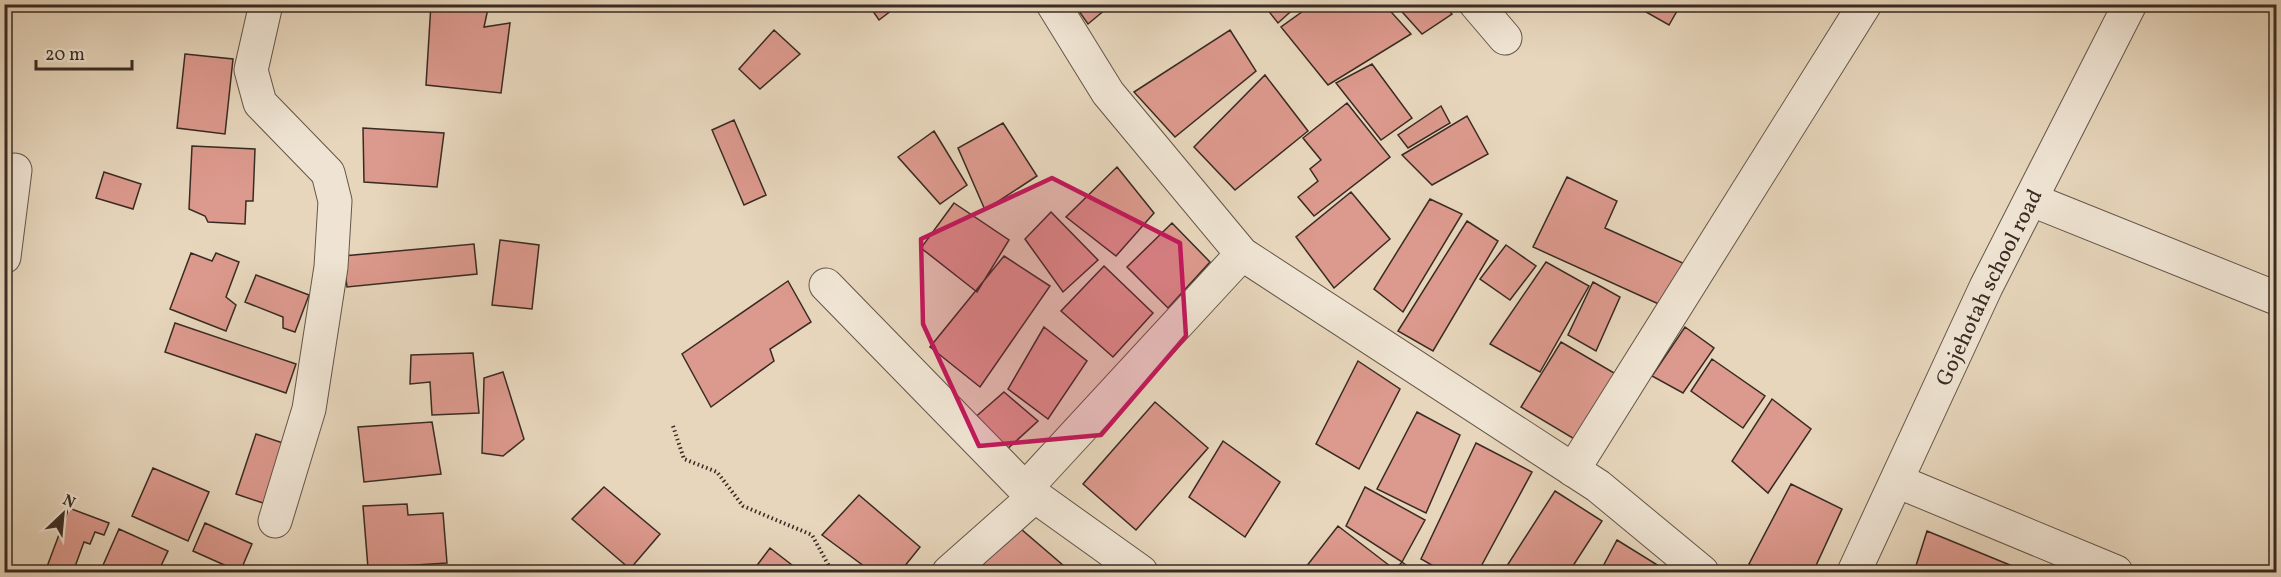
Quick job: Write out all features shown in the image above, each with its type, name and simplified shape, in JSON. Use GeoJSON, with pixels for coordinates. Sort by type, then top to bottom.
{"type":"FeatureCollection","features":[{"type":"Feature","properties":{"kind":"street"},"geometry":{"type":"LineString","coordinates":[[266,4],[251,70],[260,104],[328,173],[335,201],[331,267],[309,409],[275,521]]}},
{"type":"Feature","properties":{"kind":"street"},"geometry":{"type":"LineString","coordinates":[[1053,4],[1108,93],[1242,254],[1598,486],[1702,573]]}},
{"type":"Feature","properties":{"kind":"street"},"geometry":{"type":"LineString","coordinates":[[1476,4],[1505,38]]}},
{"type":"Feature","properties":{"kind":"street"},"geometry":{"type":"LineString","coordinates":[[1573,470],[1865,4]]}},
{"type":"Feature","properties":{"kind":"street","name":"Gojehotah school road"},"geometry":{"type":"LineString","coordinates":[[1854,573],[1986,287],[2130,4]]}},
{"type":"Feature","properties":{"kind":"street"},"geometry":{"type":"LineString","coordinates":[[4,257],[15,170]]}},
{"type":"Feature","properties":{"kind":"street"},"geometry":{"type":"LineString","coordinates":[[2032,200],[2277,298]]}},
{"type":"Feature","properties":{"kind":"street"},"geometry":{"type":"LineString","coordinates":[[949,573],[1030,492],[1242,254]]}},
{"type":"Feature","properties":{"kind":"street"},"geometry":{"type":"LineString","coordinates":[[826,285],[1030,492],[1140,573]]}},
{"type":"Feature","properties":{"kind":"street"},"geometry":{"type":"LineString","coordinates":[[1897,481],[2116,573]]}},
{"type":"Feature","properties":{"kind":"path"},"geometry":{"type":"LineString","coordinates":[[673,426],[684,459],[717,472],[742,506],[812,535],[830,568],[839,573]]}},
{"type":"Feature","properties":{"kind":"highlighted area"},"geometry":{"type":"Polygon","coordinates":[[[1052,178],[1180,243],[1186,336],[1101,435],[979,446],[923,324],[921,239],[1052,178]]]}},
{"type":"Feature","properties":{"kind":"building"},"geometry":{"type":"Polygon","coordinates":[[[431,4],[489,4],[484,27],[510,23],[501,93],[426,85],[431,4]]]}},
{"type":"Feature","properties":{"kind":"building"},"geometry":{"type":"Polygon","coordinates":[[[868,4],[900,4],[879,20],[868,4]]]}},
{"type":"Feature","properties":{"kind":"building"},"geometry":{"type":"Polygon","coordinates":[[[1074,4],[1112,4],[1088,24],[1074,4]]]}},
{"type":"Feature","properties":{"kind":"building"},"geometry":{"type":"Polygon","coordinates":[[[1263,4],[1299,4],[1278,23],[1263,4]]]}},
{"type":"Feature","properties":{"kind":"building"},"geometry":{"type":"Polygon","coordinates":[[[1313,4],[1384,4],[1411,34],[1328,85],[1281,27],[1313,4]]]}},
{"type":"Feature","properties":{"kind":"building"},"geometry":{"type":"Polygon","coordinates":[[[1395,4],[1443,4],[1452,14],[1422,34],[1395,4]]]}},
{"type":"Feature","properties":{"kind":"building"},"geometry":{"type":"Polygon","coordinates":[[[1642,4],[1681,4],[1669,25],[1639,8],[1642,4]]]}},
{"type":"Feature","properties":{"kind":"building"},"geometry":{"type":"Polygon","coordinates":[[[774,30],[800,54],[760,89],[739,69],[774,30]]]}},
{"type":"Feature","properties":{"kind":"building"},"geometry":{"type":"Polygon","coordinates":[[[1230,30],[1256,71],[1175,137],[1134,92],[1230,30]]]}},
{"type":"Feature","properties":{"kind":"building"},"geometry":{"type":"Polygon","coordinates":[[[185,54],[233,59],[225,134],[177,128],[185,54]]]}},
{"type":"Feature","properties":{"kind":"building"},"geometry":{"type":"Polygon","coordinates":[[[1372,64],[1412,118],[1381,140],[1336,83],[1372,64]]]}},
{"type":"Feature","properties":{"kind":"building"},"geometry":{"type":"Polygon","coordinates":[[[1265,75],[1308,131],[1235,190],[1194,147],[1265,75]]]}},
{"type":"Feature","properties":{"kind":"building"},"geometry":{"type":"Polygon","coordinates":[[[1347,103],[1390,157],[1314,216],[1298,197],[1318,181],[1310,169],[1321,160],[1303,138],[1347,103]]]}},
{"type":"Feature","properties":{"kind":"building"},"geometry":{"type":"Polygon","coordinates":[[[1441,106],[1450,123],[1408,148],[1398,135],[1441,106]]]}},
{"type":"Feature","properties":{"kind":"building"},"geometry":{"type":"Polygon","coordinates":[[[1467,116],[1488,154],[1432,185],[1402,155],[1467,116]]]}},
{"type":"Feature","properties":{"kind":"building"},"geometry":{"type":"Polygon","coordinates":[[[734,120],[766,195],[744,205],[712,130],[734,120]]]}},
{"type":"Feature","properties":{"kind":"building"},"geometry":{"type":"Polygon","coordinates":[[[1003,123],[1037,176],[985,210],[958,148],[1003,123]]]}},
{"type":"Feature","properties":{"kind":"building"},"geometry":{"type":"Polygon","coordinates":[[[363,128],[444,133],[437,187],[364,182],[363,128]]]}},
{"type":"Feature","properties":{"kind":"building"},"geometry":{"type":"Polygon","coordinates":[[[934,131],[967,185],[940,204],[898,157],[934,131]]]}},
{"type":"Feature","properties":{"kind":"building"},"geometry":{"type":"Polygon","coordinates":[[[192,146],[255,149],[253,201],[246,201],[245,224],[208,222],[205,216],[189,209],[192,146]]]}},
{"type":"Feature","properties":{"kind":"building"},"geometry":{"type":"Polygon","coordinates":[[[1117,167],[1154,213],[1116,256],[1066,217],[1117,167]]]}},
{"type":"Feature","properties":{"kind":"building"},"geometry":{"type":"Polygon","coordinates":[[[104,172],[141,184],[133,209],[96,198],[104,172]]]}},
{"type":"Feature","properties":{"kind":"building"},"geometry":{"type":"Polygon","coordinates":[[[1567,177],[1617,201],[1605,228],[1685,264],[1663,306],[1533,247],[1567,177]]]}},
{"type":"Feature","properties":{"kind":"building"},"geometry":{"type":"Polygon","coordinates":[[[1351,192],[1390,239],[1334,288],[1296,237],[1351,192]]]}},
{"type":"Feature","properties":{"kind":"building"},"geometry":{"type":"Polygon","coordinates":[[[1430,199],[1462,214],[1403,312],[1374,289],[1430,199]]]}},
{"type":"Feature","properties":{"kind":"building"},"geometry":{"type":"Polygon","coordinates":[[[954,203],[1009,240],[977,292],[921,248],[954,203]]]}},
{"type":"Feature","properties":{"kind":"building"},"geometry":{"type":"Polygon","coordinates":[[[1051,212],[1098,260],[1063,292],[1025,239],[1051,212]]]}},
{"type":"Feature","properties":{"kind":"building"},"geometry":{"type":"Polygon","coordinates":[[[1467,221],[1498,241],[1433,351],[1398,331],[1467,221]]]}},
{"type":"Feature","properties":{"kind":"building"},"geometry":{"type":"Polygon","coordinates":[[[1172,223],[1210,262],[1168,308],[1127,267],[1172,223]]]}},
{"type":"Feature","properties":{"kind":"building"},"geometry":{"type":"Polygon","coordinates":[[[500,240],[539,245],[532,309],[492,305],[500,240]]]}},
{"type":"Feature","properties":{"kind":"building"},"geometry":{"type":"Polygon","coordinates":[[[474,244],[477,274],[347,287],[343,256],[474,244]]]}},
{"type":"Feature","properties":{"kind":"building"},"geometry":{"type":"Polygon","coordinates":[[[1506,245],[1536,266],[1510,300],[1480,279],[1506,245]]]}},
{"type":"Feature","properties":{"kind":"building"},"geometry":{"type":"Polygon","coordinates":[[[191,253],[212,261],[216,253],[239,262],[226,297],[236,305],[226,331],[170,309],[191,253]]]}},
{"type":"Feature","properties":{"kind":"building"},"geometry":{"type":"Polygon","coordinates":[[[1004,256],[1050,286],[980,387],[930,347],[1004,256]]]}},
{"type":"Feature","properties":{"kind":"building"},"geometry":{"type":"Polygon","coordinates":[[[1546,262],[1589,286],[1540,372],[1490,344],[1546,262]]]}},
{"type":"Feature","properties":{"kind":"building"},"geometry":{"type":"Polygon","coordinates":[[[1104,266],[1153,313],[1113,357],[1061,311],[1104,266]]]}},
{"type":"Feature","properties":{"kind":"building"},"geometry":{"type":"Polygon","coordinates":[[[256,275],[309,295],[295,332],[283,328],[283,317],[245,302],[256,275]]]}},
{"type":"Feature","properties":{"kind":"building"},"geometry":{"type":"Polygon","coordinates":[[[788,281],[811,322],[770,349],[774,361],[711,407],[682,354],[788,281]]]}},
{"type":"Feature","properties":{"kind":"building"},"geometry":{"type":"Polygon","coordinates":[[[1593,282],[1620,297],[1596,351],[1568,335],[1593,282]]]}},
{"type":"Feature","properties":{"kind":"building"},"geometry":{"type":"Polygon","coordinates":[[[175,323],[296,364],[286,393],[165,352],[175,323]]]}},
{"type":"Feature","properties":{"kind":"building"},"geometry":{"type":"Polygon","coordinates":[[[1044,327],[1087,361],[1048,419],[1008,389],[1044,327]]]}},
{"type":"Feature","properties":{"kind":"building"},"geometry":{"type":"Polygon","coordinates":[[[1685,327],[1714,348],[1683,393],[1652,376],[1685,327]]]}},
{"type":"Feature","properties":{"kind":"building"},"geometry":{"type":"Polygon","coordinates":[[[1561,342],[1621,377],[1581,443],[1521,407],[1561,342]]]}},
{"type":"Feature","properties":{"kind":"building"},"geometry":{"type":"Polygon","coordinates":[[[473,353],[479,413],[432,415],[430,382],[410,384],[411,355],[473,353]]]}},
{"type":"Feature","properties":{"kind":"building"},"geometry":{"type":"Polygon","coordinates":[[[1712,359],[1765,396],[1743,428],[1691,391],[1712,359]]]}},
{"type":"Feature","properties":{"kind":"building"},"geometry":{"type":"Polygon","coordinates":[[[1358,361],[1400,389],[1359,469],[1316,444],[1358,361]]]}},
{"type":"Feature","properties":{"kind":"building"},"geometry":{"type":"Polygon","coordinates":[[[503,372],[524,439],[503,456],[482,453],[484,378],[503,372]]]}},
{"type":"Feature","properties":{"kind":"building"},"geometry":{"type":"Polygon","coordinates":[[[1004,392],[1038,421],[1003,453],[972,420],[1004,392]]]}},
{"type":"Feature","properties":{"kind":"building"},"geometry":{"type":"Polygon","coordinates":[[[1772,399],[1811,429],[1768,493],[1732,461],[1772,399]]]}},
{"type":"Feature","properties":{"kind":"building"},"geometry":{"type":"Polygon","coordinates":[[[1155,402],[1208,448],[1136,530],[1083,484],[1155,402]]]}},
{"type":"Feature","properties":{"kind":"building"},"geometry":{"type":"Polygon","coordinates":[[[1417,412],[1460,435],[1426,513],[1377,489],[1417,412]]]}},
{"type":"Feature","properties":{"kind":"building"},"geometry":{"type":"Polygon","coordinates":[[[432,422],[441,474],[364,482],[358,427],[432,422]]]}},
{"type":"Feature","properties":{"kind":"building"},"geometry":{"type":"Polygon","coordinates":[[[256,434],[286,444],[266,504],[236,494],[256,434]]]}},
{"type":"Feature","properties":{"kind":"building"},"geometry":{"type":"Polygon","coordinates":[[[1223,441],[1280,482],[1245,537],[1189,497],[1223,441]]]}},
{"type":"Feature","properties":{"kind":"building"},"geometry":{"type":"Polygon","coordinates":[[[1476,443],[1532,472],[1478,572],[1444,572],[1421,559],[1476,443]]]}},
{"type":"Feature","properties":{"kind":"building"},"geometry":{"type":"Polygon","coordinates":[[[153,468],[209,492],[188,541],[132,516],[153,468]]]}},
{"type":"Feature","properties":{"kind":"building"},"geometry":{"type":"Polygon","coordinates":[[[1791,484],[1842,509],[1813,572],[1766,572],[1749,564],[1791,484]]]}},
{"type":"Feature","properties":{"kind":"building"},"geometry":{"type":"Polygon","coordinates":[[[604,487],[660,534],[630,569],[572,519],[604,487]]]}},
{"type":"Feature","properties":{"kind":"building"},"geometry":{"type":"Polygon","coordinates":[[[1365,487],[1425,520],[1402,562],[1346,526],[1365,487]]]}},
{"type":"Feature","properties":{"kind":"building"},"geometry":{"type":"Polygon","coordinates":[[[1555,491],[1602,521],[1569,572],[1503,572],[1555,491]]]}},
{"type":"Feature","properties":{"kind":"building"},"geometry":{"type":"Polygon","coordinates":[[[859,495],[920,547],[900,572],[872,572],[822,535],[859,495]]]}},
{"type":"Feature","properties":{"kind":"building"},"geometry":{"type":"Polygon","coordinates":[[[407,504],[408,515],[443,513],[447,563],[368,568],[363,506],[407,504]]]}},
{"type":"Feature","properties":{"kind":"building"},"geometry":{"type":"Polygon","coordinates":[[[69,508],[109,523],[104,535],[95,532],[90,544],[84,542],[73,572],[45,572],[69,508]]]}},
{"type":"Feature","properties":{"kind":"building"},"geometry":{"type":"Polygon","coordinates":[[[205,523],[252,544],[240,572],[193,551],[205,523]]]}},
{"type":"Feature","properties":{"kind":"building"},"geometry":{"type":"Polygon","coordinates":[[[1015,524],[1071,572],[974,572],[1015,524]]]}},
{"type":"Feature","properties":{"kind":"building"},"geometry":{"type":"Polygon","coordinates":[[[1338,526],[1390,566],[1385,572],[1302,572],[1338,526]]]}},
{"type":"Feature","properties":{"kind":"building"},"geometry":{"type":"Polygon","coordinates":[[[119,529],[168,551],[158,572],[100,572],[119,529]]]}},
{"type":"Feature","properties":{"kind":"building"},"geometry":{"type":"Polygon","coordinates":[[[1927,531],[2027,572],[1914,572],[1927,531]]]}},
{"type":"Feature","properties":{"kind":"building"},"geometry":{"type":"Polygon","coordinates":[[[1617,540],[1659,566],[1655,572],[1600,572],[1617,540]]]}},
{"type":"Feature","properties":{"kind":"building"},"geometry":{"type":"Polygon","coordinates":[[[770,548],[801,572],[752,572],[770,548]]]}},
{"type":"Feature","properties":{"kind":"building"},"geometry":{"type":"Polygon","coordinates":[[[1402,562],[1415,572],[1393,572],[1402,562]]]}}]}
